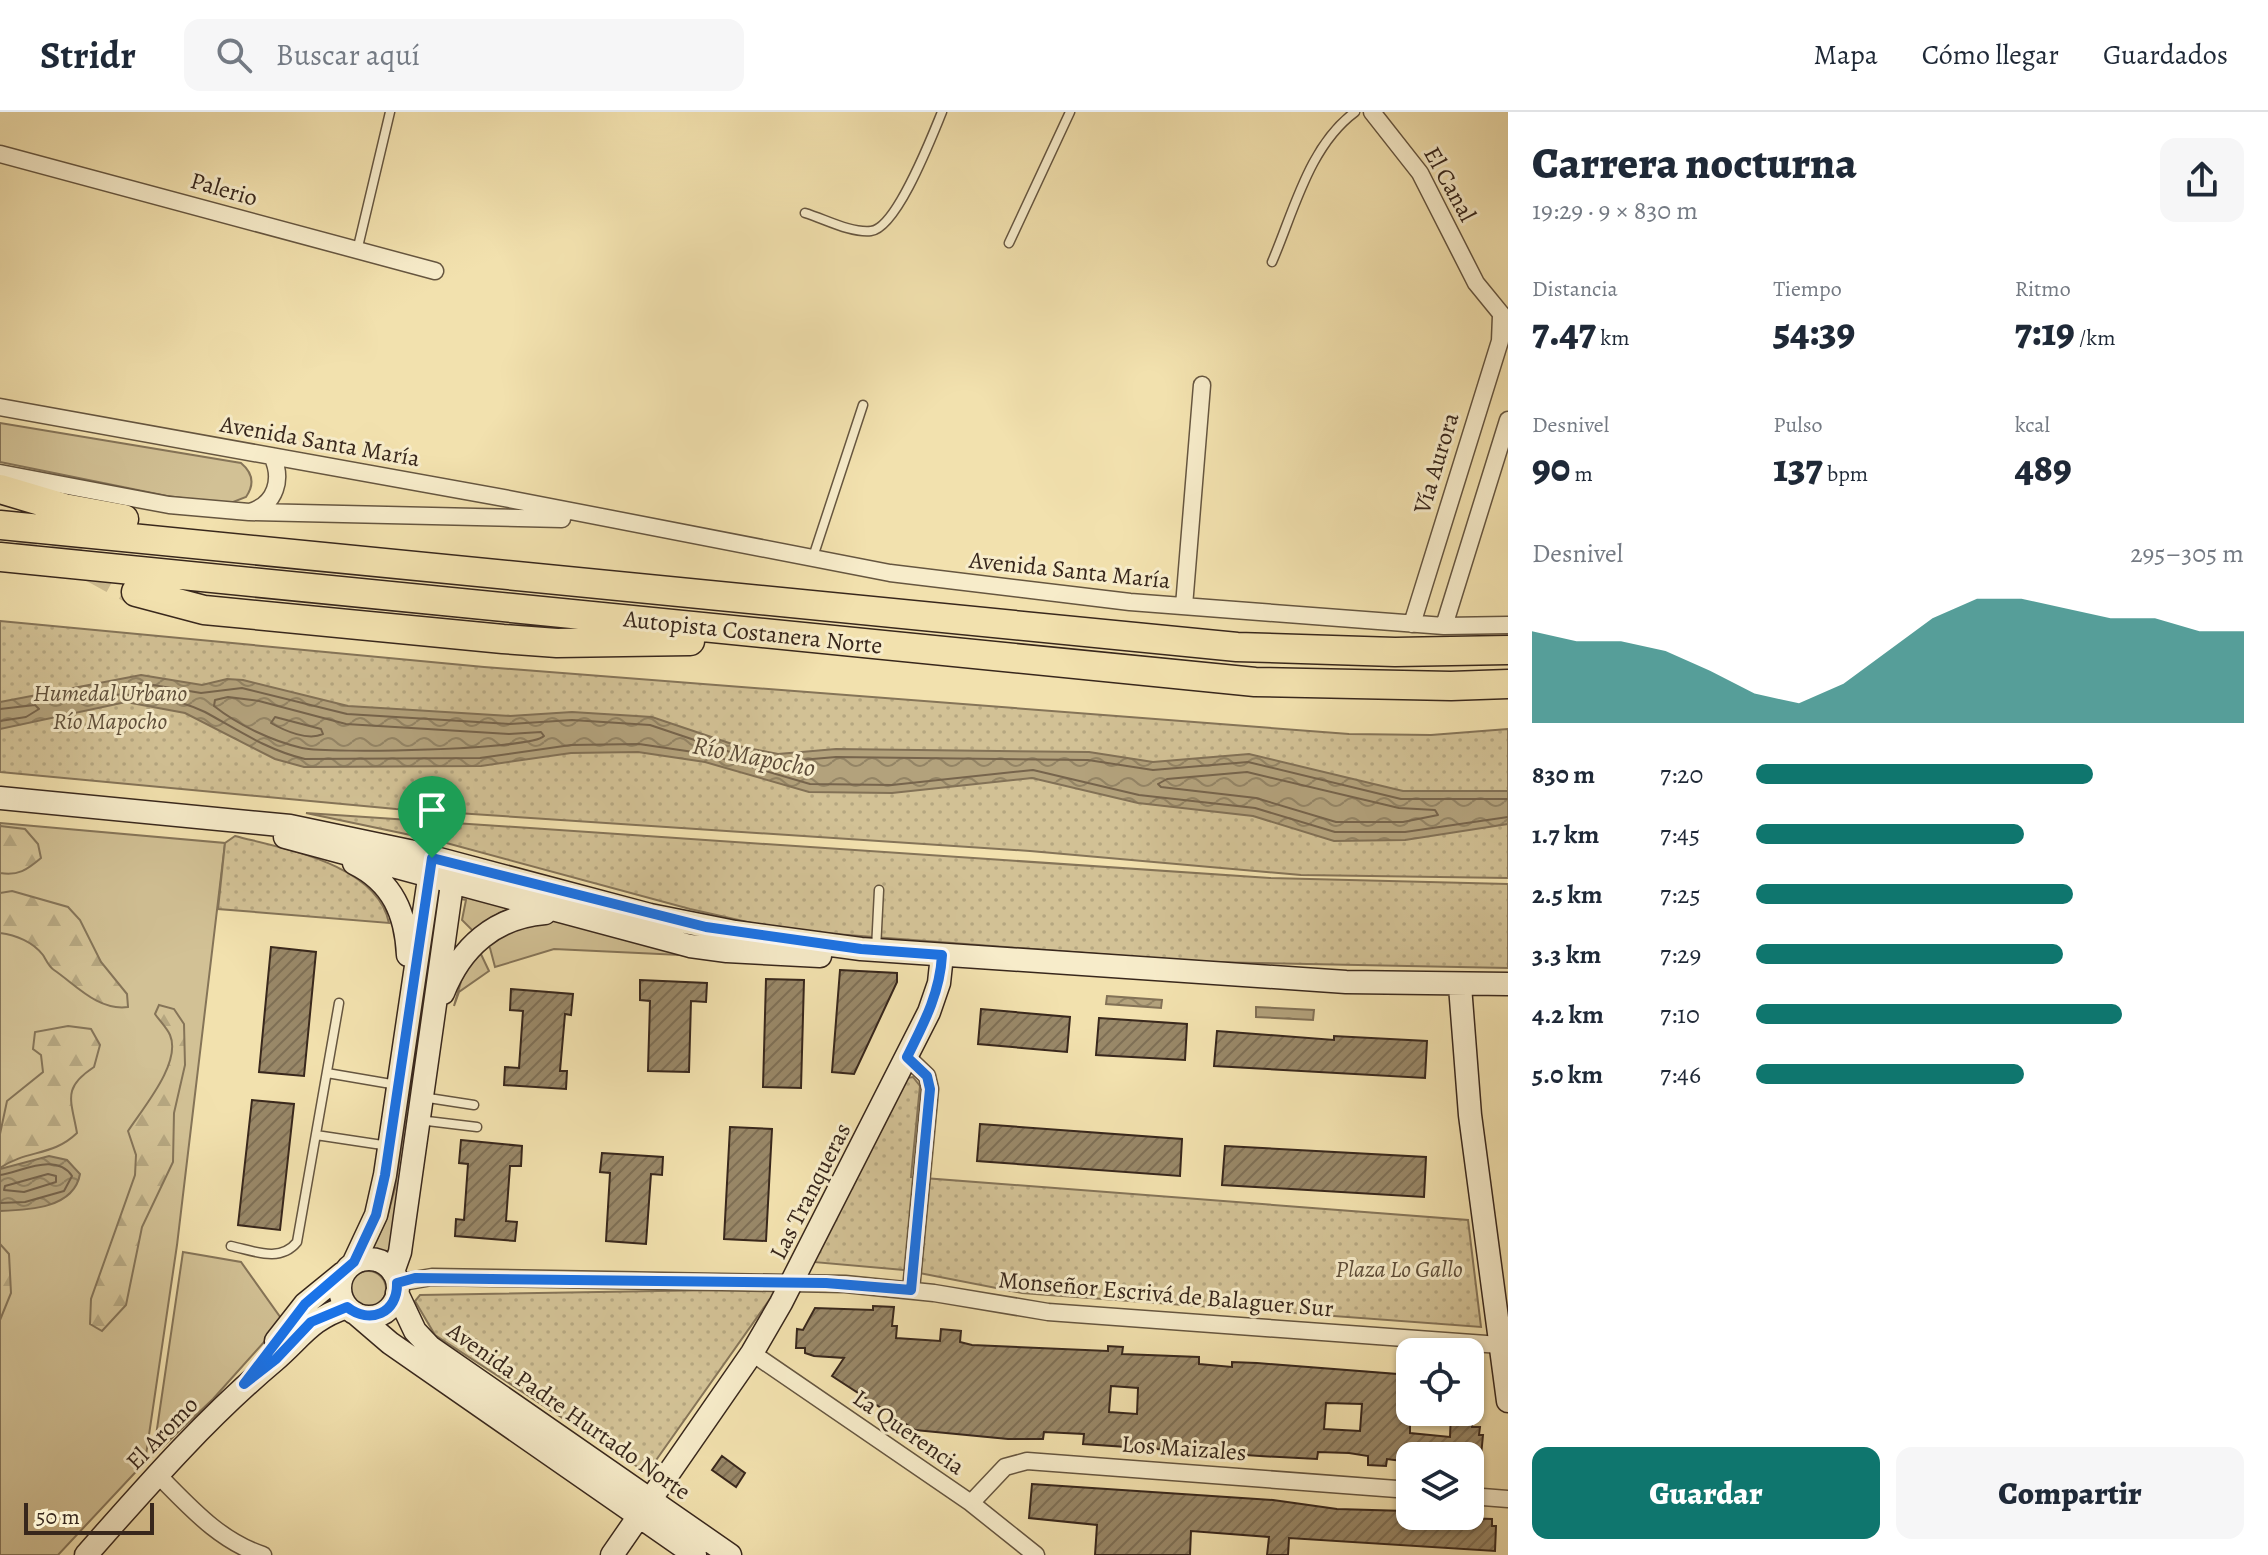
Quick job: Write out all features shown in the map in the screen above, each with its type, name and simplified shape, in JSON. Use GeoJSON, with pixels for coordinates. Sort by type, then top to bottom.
{"type":"FeatureCollection","features":[{"type":"Feature","properties":{"kind":"highway"},"geometry":{"type":"LineString","coordinates":[[12,493],[177,531],[217,545]]}},
{"type":"Feature","properties":{"kind":"highway","name":"Autopista Costanera Norte"},"geometry":{"type":"LineString","coordinates":[[0,525],[1237,647],[1395,652],[1508,650]]}},
{"type":"Feature","properties":{"kind":"highway","name":"Autopista Costanera Norte"},"geometry":{"type":"LineString","coordinates":[[0,557],[1255,682],[1451,686],[1508,684]]}},
{"type":"Feature","properties":{"kind":"highway"},"geometry":{"type":"LineString","coordinates":[[136,592],[204,610],[557,643],[724,640],[774,634]]}},
{"type":"Feature","properties":{"kind":"street","name":"El Canal"},"geometry":{"type":"LineString","coordinates":[[1372,112],[1420,173],[1467,268],[1504,319]]}},
{"type":"Feature","properties":{"kind":"street","name":"Palerio"},"geometry":{"type":"LineString","coordinates":[[0,154],[435,271]]}},
{"type":"Feature","properties":{"kind":"street","name":"Vía Aurora"},"geometry":{"type":"LineString","coordinates":[[1412,624],[1500,341],[1504,319]]}},
{"type":"Feature","properties":{"kind":"street"},"geometry":{"type":"LineString","coordinates":[[1184,606],[1202,385]]}},
{"type":"Feature","properties":{"kind":"street","name":"Avenida Santa María"},"geometry":{"type":"LineString","coordinates":[[0,407],[812,560],[1026,592],[1412,624],[1508,625]]}},
{"type":"Feature","properties":{"kind":"street"},"geometry":{"type":"LineString","coordinates":[[1444,626],[1508,420]]}},
{"type":"Feature","properties":{"kind":"street"},"geometry":{"type":"LineString","coordinates":[[249,512],[263,506],[276,487],[278,474],[272,456]]}},
{"type":"Feature","properties":{"kind":"street","name":"Avenida Santa María"},"geometry":{"type":"LineString","coordinates":[[0,473],[169,505],[249,512],[523,516],[631,524]]}},
{"type":"Feature","properties":{"kind":"street"},"geometry":{"type":"LineString","coordinates":[[0,798],[290,826],[454,874],[557,913],[710,950],[824,956],[868,950]]}},
{"type":"Feature","properties":{"kind":"street"},"geometry":{"type":"LineString","coordinates":[[234,822],[317,847],[431,867]]}},
{"type":"Feature","properties":{"kind":"street"},"geometry":{"type":"LineString","coordinates":[[317,847],[369,871],[396,901],[406,929],[410,1005]]}},
{"type":"Feature","properties":{"kind":"street"},"geometry":{"type":"LineString","coordinates":[[431,867],[376,1215],[348,1268],[341,1297],[351,1310],[372,1317],[389,1309],[396,1282],[454,874]]}},
{"type":"Feature","properties":{"kind":"street"},"geometry":{"type":"LineString","coordinates":[[454,874],[706,927],[868,950],[1318,981],[1460,986],[1508,984]]}},
{"type":"Feature","properties":{"kind":"street"},"geometry":{"type":"LineString","coordinates":[[431,1028],[453,972],[476,941],[513,919],[557,913]]}},
{"type":"Feature","properties":{"kind":"street","name":"Las Tranqueras"},"geometry":{"type":"LineString","coordinates":[[612,1555],[752,1353],[791,1284],[929,1012],[939,983],[942,955]]}},
{"type":"Feature","properties":{"kind":"street"},"geometry":{"type":"LineString","coordinates":[[1460,986],[1470,1115],[1508,1401]]}},
{"type":"Feature","properties":{"kind":"street"},"geometry":{"type":"LineString","coordinates":[[907,1057],[927,1076],[930,1089],[911,1290]]}},
{"type":"Feature","properties":{"kind":"street"},"geometry":{"type":"LineString","coordinates":[[348,1268],[362,1259],[380,1261],[396,1282]]}},
{"type":"Feature","properties":{"kind":"street","name":"El Aromo"},"geometry":{"type":"LineString","coordinates":[[88,1554],[157,1474],[244,1384],[305,1304],[348,1268]]}},
{"type":"Feature","properties":{"kind":"street","name":"Monseñor Escrivá de Balaguer Sur"},"geometry":{"type":"LineString","coordinates":[[396,1282],[432,1277],[845,1284],[911,1290],[1048,1312],[1500,1345]]}},
{"type":"Feature","properties":{"kind":"street","name":"Avenida Padre Hurtado Norte"},"geometry":{"type":"LineString","coordinates":[[396,1282],[415,1331],[430,1347],[644,1509],[695,1555]]}},
{"type":"Feature","properties":{"kind":"street","name":"Avenida Padre Hurtado Norte"},"geometry":{"type":"LineString","coordinates":[[351,1310],[390,1343],[644,1509],[730,1555]]}},
{"type":"Feature","properties":{"kind":"street","name":"El Aromo"},"geometry":{"type":"LineString","coordinates":[[244,1384],[276,1359],[311,1322],[351,1310]]}},
{"type":"Feature","properties":{"kind":"street","name":"La Querencia"},"geometry":{"type":"LineString","coordinates":[[752,1353],[971,1503],[1036,1555]]}},
{"type":"Feature","properties":{"kind":"street","name":"Los Maizales"},"geometry":{"type":"LineString","coordinates":[[971,1503],[1005,1467],[1027,1461],[1396,1489]]}},
{"type":"Feature","properties":{"kind":"street"},"geometry":{"type":"LineString","coordinates":[[157,1474],[213,1529],[239,1546],[263,1555]]}},
{"type":"Feature","properties":{"kind":"street"},"geometry":{"type":"LineString","coordinates":[[1484,1497],[1508,1499]]}},
{"type":"Feature","properties":{"kind":"lane"},"geometry":{"type":"LineString","coordinates":[[357,252],[390,112]]}},
{"type":"Feature","properties":{"kind":"lane"},"geometry":{"type":"LineString","coordinates":[[805,213],[856,230],[873,231],[887,222],[923,158],[942,112]]}},
{"type":"Feature","properties":{"kind":"lane"},"geometry":{"type":"LineString","coordinates":[[1009,243],[1070,112]]}},
{"type":"Feature","properties":{"kind":"lane"},"geometry":{"type":"LineString","coordinates":[[1272,262],[1319,152],[1332,132],[1355,112]]}},
{"type":"Feature","properties":{"kind":"lane"},"geometry":{"type":"LineString","coordinates":[[812,560],[863,405]]}},
{"type":"Feature","properties":{"kind":"lane"},"geometry":{"type":"LineString","coordinates":[[868,950],[879,890]]}},
{"type":"Feature","properties":{"kind":"lane"},"geometry":{"type":"LineString","coordinates":[[231,1246],[274,1255],[283,1254],[297,1242],[339,1003]]}},
{"type":"Feature","properties":{"kind":"lane"},"geometry":{"type":"LineString","coordinates":[[327,1073],[398,1085]]}},
{"type":"Feature","properties":{"kind":"lane"},"geometry":{"type":"LineString","coordinates":[[421,1097],[474,1105]]}},
{"type":"Feature","properties":{"kind":"lane"},"geometry":{"type":"LineString","coordinates":[[418,1120],[477,1127]]}},
{"type":"Feature","properties":{"kind":"lane"},"geometry":{"type":"LineString","coordinates":[[316,1135],[389,1147]]}},
{"type":"Feature","properties":{"kind":"green space"},"geometry":{"type":"Polygon","coordinates":[[[0,423],[241,463],[250,475],[251,488],[246,497],[228,504],[167,496],[0,462],[0,423]]]}},
{"type":"Feature","properties":{"kind":"green space","name":"Humedal Urbano Río Mapocho"},"geometry":{"type":"Polygon","coordinates":[[[0,621],[484,667],[1349,734],[1431,735],[1508,729],[1508,878],[1301,875],[1030,851],[396,809],[0,772],[0,621]]]}},
{"type":"Feature","properties":{"kind":"green space"},"geometry":{"type":"Polygon","coordinates":[[[306,813],[1270,878],[1508,884],[1508,968],[1204,962],[782,930],[690,909],[439,841],[306,813]]]}},
{"type":"Feature","properties":{"kind":"green space"},"geometry":{"type":"Polygon","coordinates":[[[0,823],[225,843],[177,1245],[145,1462],[58,1555],[0,1555],[0,823]]]}},
{"type":"Feature","properties":{"kind":"green space"},"geometry":{"type":"Polygon","coordinates":[[[0,826],[25,829],[38,844],[41,858],[22,871],[0,873],[0,826]]]}},
{"type":"Feature","properties":{"kind":"green space"},"geometry":{"type":"Polygon","coordinates":[[[235,836],[303,854],[348,873],[367,886],[381,903],[389,923],[218,909],[225,843],[235,836]]]}},
{"type":"Feature","properties":{"kind":"green space"},"geometry":{"type":"Polygon","coordinates":[[[12,891],[68,907],[80,920],[101,962],[127,994],[128,1007],[97,1001],[52,969],[34,946],[18,937],[0,933],[0,893],[12,891]]]}},
{"type":"Feature","properties":{"kind":"green space"},"geometry":{"type":"Polygon","coordinates":[[[463,891],[520,906],[499,913],[475,933],[462,920],[466,900],[461,899],[463,891]]]}},
{"type":"Feature","properties":{"kind":"green space"},"geometry":{"type":"Polygon","coordinates":[[[436,903],[439,904],[389,1254],[373,1248],[387,1218],[395,1188],[436,903]]]}},
{"type":"Feature","properties":{"kind":"green space"},"geometry":{"type":"Polygon","coordinates":[[[544,916],[723,957],[554,949],[495,967],[490,948],[484,943],[544,916]]]}},
{"type":"Feature","properties":{"kind":"green space"},"geometry":{"type":"Polygon","coordinates":[[[479,950],[489,971],[459,992],[454,1006],[464,971],[479,950]]]}},
{"type":"Feature","properties":{"kind":"green space"},"geometry":{"type":"Polygon","coordinates":[[[159,1005],[174,1009],[184,1024],[185,1065],[174,1113],[173,1162],[142,1227],[126,1305],[102,1331],[90,1324],[91,1299],[135,1175],[136,1155],[128,1131],[159,1085],[170,1059],[170,1035],[155,1014],[159,1005]]]}},
{"type":"Feature","properties":{"kind":"green space"},"geometry":{"type":"Polygon","coordinates":[[[68,1026],[91,1029],[100,1045],[94,1067],[77,1081],[71,1095],[77,1133],[58,1146],[0,1168],[0,1134],[7,1101],[43,1072],[41,1055],[33,1049],[35,1032],[68,1026]]]}},
{"type":"Feature","properties":{"kind":"green space","name":"Plaza Lo Gallo"},"geometry":{"type":"Polygon","coordinates":[[[913,1077],[920,1086],[911,1177],[1468,1220],[1481,1327],[1022,1293],[904,1270],[813,1262],[907,1078],[913,1077]]]}},
{"type":"Feature","properties":{"kind":"green space"},"geometry":{"type":"Polygon","coordinates":[[[0,1244],[9,1254],[11,1293],[0,1320],[0,1244]]]}},
{"type":"Feature","properties":{"kind":"green space"},"geometry":{"type":"Polygon","coordinates":[[[183,1252],[241,1262],[283,1321],[213,1399],[153,1456],[183,1252]]]}},
{"type":"Feature","properties":{"kind":"green space"},"geometry":{"type":"Polygon","coordinates":[[[368,1271],[381,1276],[386,1289],[381,1302],[368,1307],[355,1302],[350,1289],[355,1276],[368,1271]]]}},
{"type":"Feature","properties":{"kind":"green space"},"geometry":{"type":"Polygon","coordinates":[[[777,1289],[647,1473],[435,1335],[415,1301],[420,1295],[777,1289]]]}},
{"type":"Feature","properties":{"kind":"water","name":"Río Mapocho"},"geometry":{"type":"Polygon","coordinates":[[[141,675],[202,685],[227,679],[243,680],[348,706],[510,716],[572,712],[652,717],[738,746],[778,754],[836,749],[1089,752],[1153,762],[1249,754],[1403,791],[1508,791],[1508,824],[1405,840],[1334,841],[1253,816],[1138,803],[1032,778],[892,793],[809,792],[705,762],[638,752],[571,753],[481,766],[304,767],[275,759],[185,713],[126,702],[0,729],[0,702],[141,675]]]}},
{"type":"Feature","properties":{"kind":"water"},"geometry":{"type":"Polygon","coordinates":[[[1107,996],[1162,1000],[1161,1008],[1106,1004],[1107,996]]]}},
{"type":"Feature","properties":{"kind":"water"},"geometry":{"type":"Polygon","coordinates":[[[1256,1007],[1314,1010],[1313,1020],[1256,1017],[1256,1007]]]}},
{"type":"Feature","properties":{"kind":"water"},"geometry":{"type":"Polygon","coordinates":[[[49,1156],[67,1160],[80,1174],[69,1194],[37,1208],[0,1211],[0,1169],[49,1156]]]}},
{"type":"Feature","properties":{"kind":"building"},"geometry":{"type":"Polygon","coordinates":[[[271,947],[316,952],[304,1076],[259,1072],[271,947]]]}},
{"type":"Feature","properties":{"kind":"building"},"geometry":{"type":"Polygon","coordinates":[[[840,970],[897,973],[897,982],[854,1074],[832,1072],[840,970]]]}},
{"type":"Feature","properties":{"kind":"building"},"geometry":{"type":"Polygon","coordinates":[[[766,979],[804,980],[801,1088],[763,1087],[766,979]]]}},
{"type":"Feature","properties":{"kind":"building"},"geometry":{"type":"Polygon","coordinates":[[[640,980],[707,983],[706,1002],[691,1001],[689,1072],[648,1071],[650,1001],[640,1000],[640,980]]]}},
{"type":"Feature","properties":{"kind":"building"},"geometry":{"type":"Polygon","coordinates":[[[511,989],[573,994],[571,1015],[565,1014],[560,1071],[567,1071],[566,1089],[504,1085],[505,1067],[519,1068],[523,1011],[510,1010],[511,989]]]}},
{"type":"Feature","properties":{"kind":"building"},"geometry":{"type":"Polygon","coordinates":[[[981,1009],[1070,1017],[1067,1052],[978,1044],[981,1009]]]}},
{"type":"Feature","properties":{"kind":"building"},"geometry":{"type":"Polygon","coordinates":[[[1099,1018],[1187,1024],[1185,1060],[1096,1055],[1099,1018]]]}},
{"type":"Feature","properties":{"kind":"building"},"geometry":{"type":"Polygon","coordinates":[[[1217,1031],[1334,1040],[1334,1036],[1427,1041],[1425,1078],[1214,1066],[1217,1031]]]}},
{"type":"Feature","properties":{"kind":"building"},"geometry":{"type":"Polygon","coordinates":[[[252,1100],[294,1104],[280,1230],[238,1225],[252,1100]]]}},
{"type":"Feature","properties":{"kind":"building"},"geometry":{"type":"Polygon","coordinates":[[[980,1124],[1182,1139],[1180,1176],[977,1161],[980,1124]]]}},
{"type":"Feature","properties":{"kind":"building"},"geometry":{"type":"Polygon","coordinates":[[[730,1127],[772,1129],[766,1241],[724,1239],[730,1127]]]}},
{"type":"Feature","properties":{"kind":"building"},"geometry":{"type":"Polygon","coordinates":[[[461,1140],[522,1146],[521,1166],[510,1166],[506,1221],[517,1222],[515,1241],[455,1236],[456,1219],[464,1220],[468,1164],[459,1163],[461,1140]]]}},
{"type":"Feature","properties":{"kind":"building"},"geometry":{"type":"Polygon","coordinates":[[[1225,1146],[1426,1157],[1424,1197],[1222,1185],[1225,1146]]]}},
{"type":"Feature","properties":{"kind":"building"},"geometry":{"type":"Polygon","coordinates":[[[602,1153],[663,1157],[662,1175],[651,1174],[646,1244],[606,1241],[610,1173],[600,1172],[602,1153]]]}},
{"type":"Feature","properties":{"kind":"building"},"geometry":{"type":"Polygon","coordinates":[[[873,1306],[894,1307],[892,1326],[897,1326],[896,1338],[940,1341],[941,1329],[961,1331],[960,1342],[972,1345],[1108,1351],[1108,1346],[1123,1347],[1122,1354],[1199,1357],[1199,1364],[1232,1367],[1232,1362],[1257,1363],[1396,1374],[1396,1426],[1410,1426],[1410,1433],[1450,1437],[1450,1426],[1480,1427],[1482,1442],[1396,1442],[1396,1460],[1387,1459],[1386,1466],[1368,1465],[1368,1456],[1349,1453],[1318,1452],[1317,1459],[1260,1456],[1083,1444],[1084,1434],[1044,1432],[1043,1439],[1008,1439],[915,1430],[832,1376],[844,1358],[814,1356],[805,1353],[805,1348],[796,1348],[797,1329],[803,1330],[815,1308],[873,1310],[873,1306]],[[1111,1386],[1109,1412],[1137,1414],[1138,1388],[1111,1386]],[[1326,1403],[1324,1429],[1360,1431],[1362,1404],[1326,1403]]]}},
{"type":"Feature","properties":{"kind":"building"},"geometry":{"type":"Polygon","coordinates":[[[722,1456],[745,1473],[736,1487],[712,1470],[722,1456]]]}},
{"type":"Feature","properties":{"kind":"building"},"geometry":{"type":"Polygon","coordinates":[[[1032,1484],[1273,1500],[1337,1509],[1396,1511],[1396,1530],[1484,1530],[1484,1519],[1492,1519],[1492,1526],[1496,1526],[1495,1551],[1289,1538],[1288,1555],[1267,1555],[1269,1537],[1191,1531],[1190,1555],[1095,1555],[1097,1525],[1029,1518],[1032,1484]]]}},
{"type":"Feature","properties":{"kind":"tunnel"},"geometry":{"type":"LineString","coordinates":[[15,526],[136,592]]}},
{"type":"Feature","properties":{"kind":"route"},"geometry":{"type":"LineString","coordinates":[[432,858],[706,927],[861,949],[942,955],[939,983],[907,1057],[920,1066],[927,1076],[930,1089],[911,1290],[826,1283],[415,1278],[397,1283],[394,1301],[381,1314],[363,1316],[347,1307],[320,1316],[276,1359],[244,1384],[305,1304],[354,1262],[376,1215],[385,1175],[432,858]]}}]}
